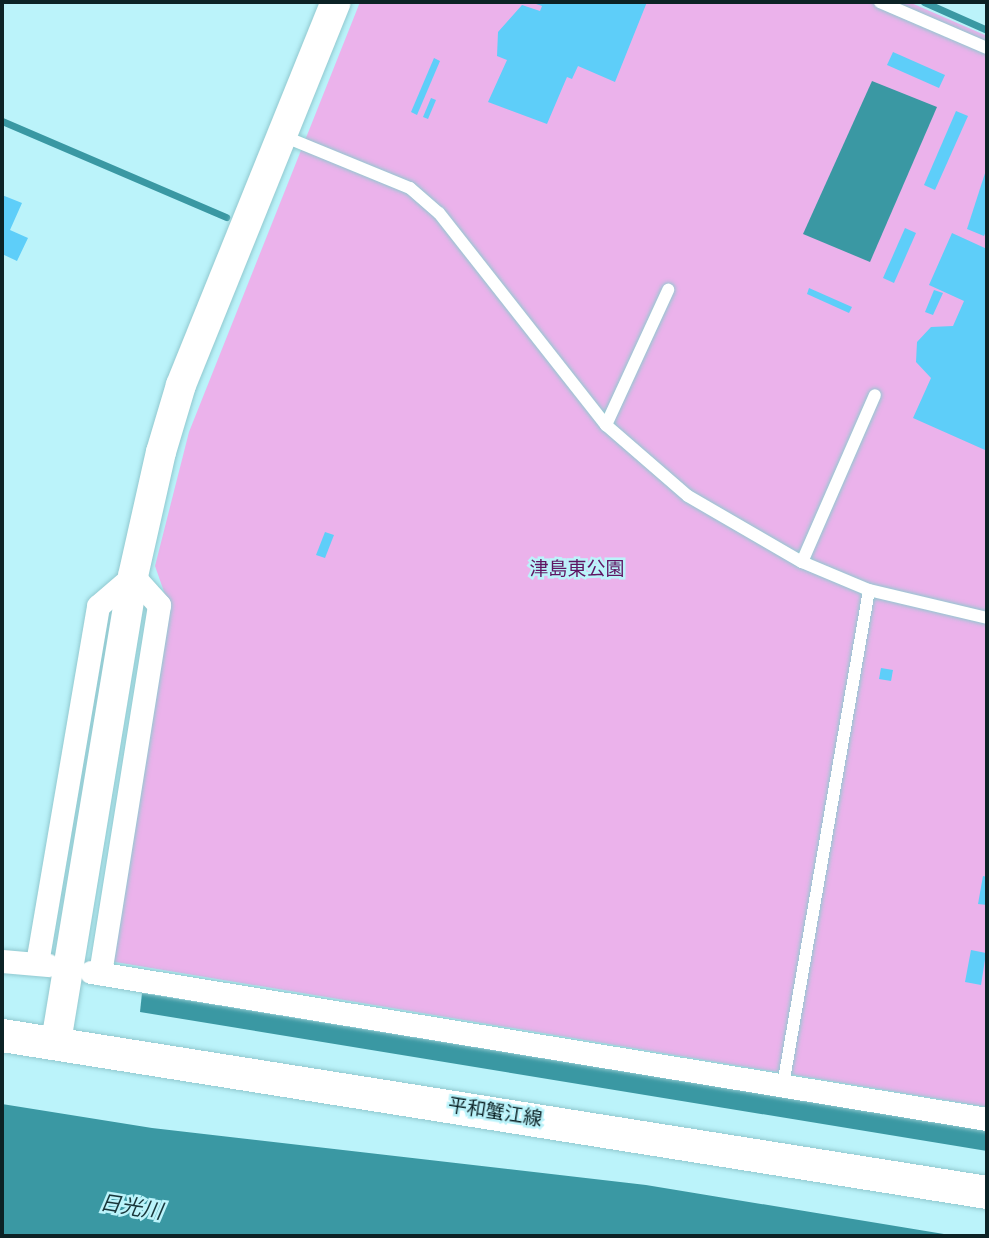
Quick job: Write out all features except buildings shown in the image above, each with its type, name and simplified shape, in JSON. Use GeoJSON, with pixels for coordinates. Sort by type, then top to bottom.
{"type":"FeatureCollection","features":[{"type":"Feature","properties":{"kind":"main road","name":"平和蟹江線"},"geometry":{"type":"LineString","coordinates":[[2,1035],[987,1192]]}},
{"type":"Feature","properties":{"kind":"street"},"geometry":{"type":"LineString","coordinates":[[56,1042],[133,576],[181,385],[336,2]]}},
{"type":"Feature","properties":{"kind":"street"},"geometry":{"type":"LineString","coordinates":[[2,961],[43,964],[98,606],[133,576]]}},
{"type":"Feature","properties":{"kind":"street"},"geometry":{"type":"LineString","coordinates":[[133,576],[159,605],[95,972],[987,1119]]}},
{"type":"Feature","properties":{"kind":"lane"},"geometry":{"type":"LineString","coordinates":[[880,2],[987,48]]}},
{"type":"Feature","properties":{"kind":"lane"},"geometry":{"type":"LineString","coordinates":[[283,136],[410,188],[439,213],[606,425],[688,496],[802,562],[869,590],[987,618]]}},
{"type":"Feature","properties":{"kind":"lane"},"geometry":{"type":"LineString","coordinates":[[606,425],[668,290]]}},
{"type":"Feature","properties":{"kind":"lane"},"geometry":{"type":"LineString","coordinates":[[802,562],[875,396]]}},
{"type":"Feature","properties":{"kind":"lane"},"geometry":{"type":"LineString","coordinates":[[783,1085],[869,590]]}},
{"type":"Feature","properties":{"kind":"green space","name":"津島東公園"},"geometry":{"type":"Polygon","coordinates":[[[360,2],[909,2],[987,36],[987,1107],[109,961],[169,606],[155,566],[189,432],[360,2]]]}},
{"type":"Feature","properties":{"kind":"water"},"geometry":{"type":"Polygon","coordinates":[[[872,81],[937,107],[870,262],[803,234],[872,81]]]}},
{"type":"Feature","properties":{"kind":"water"},"geometry":{"type":"Polygon","coordinates":[[[142,993],[987,1131],[987,1151],[140,1012],[142,993]]]}},
{"type":"Feature","properties":{"kind":"water","name":"日光川"},"geometry":{"type":"Polygon","coordinates":[[[2,1104],[152,1128],[646,1185],[956,1236],[2,1236],[2,1104]]]}},
{"type":"Feature","properties":{"kind":"waterway"},"geometry":{"type":"LineString","coordinates":[[924,2],[987,30]]}},
{"type":"Feature","properties":{"kind":"waterway"},"geometry":{"type":"LineString","coordinates":[[2,121],[226,217]]}}]}
